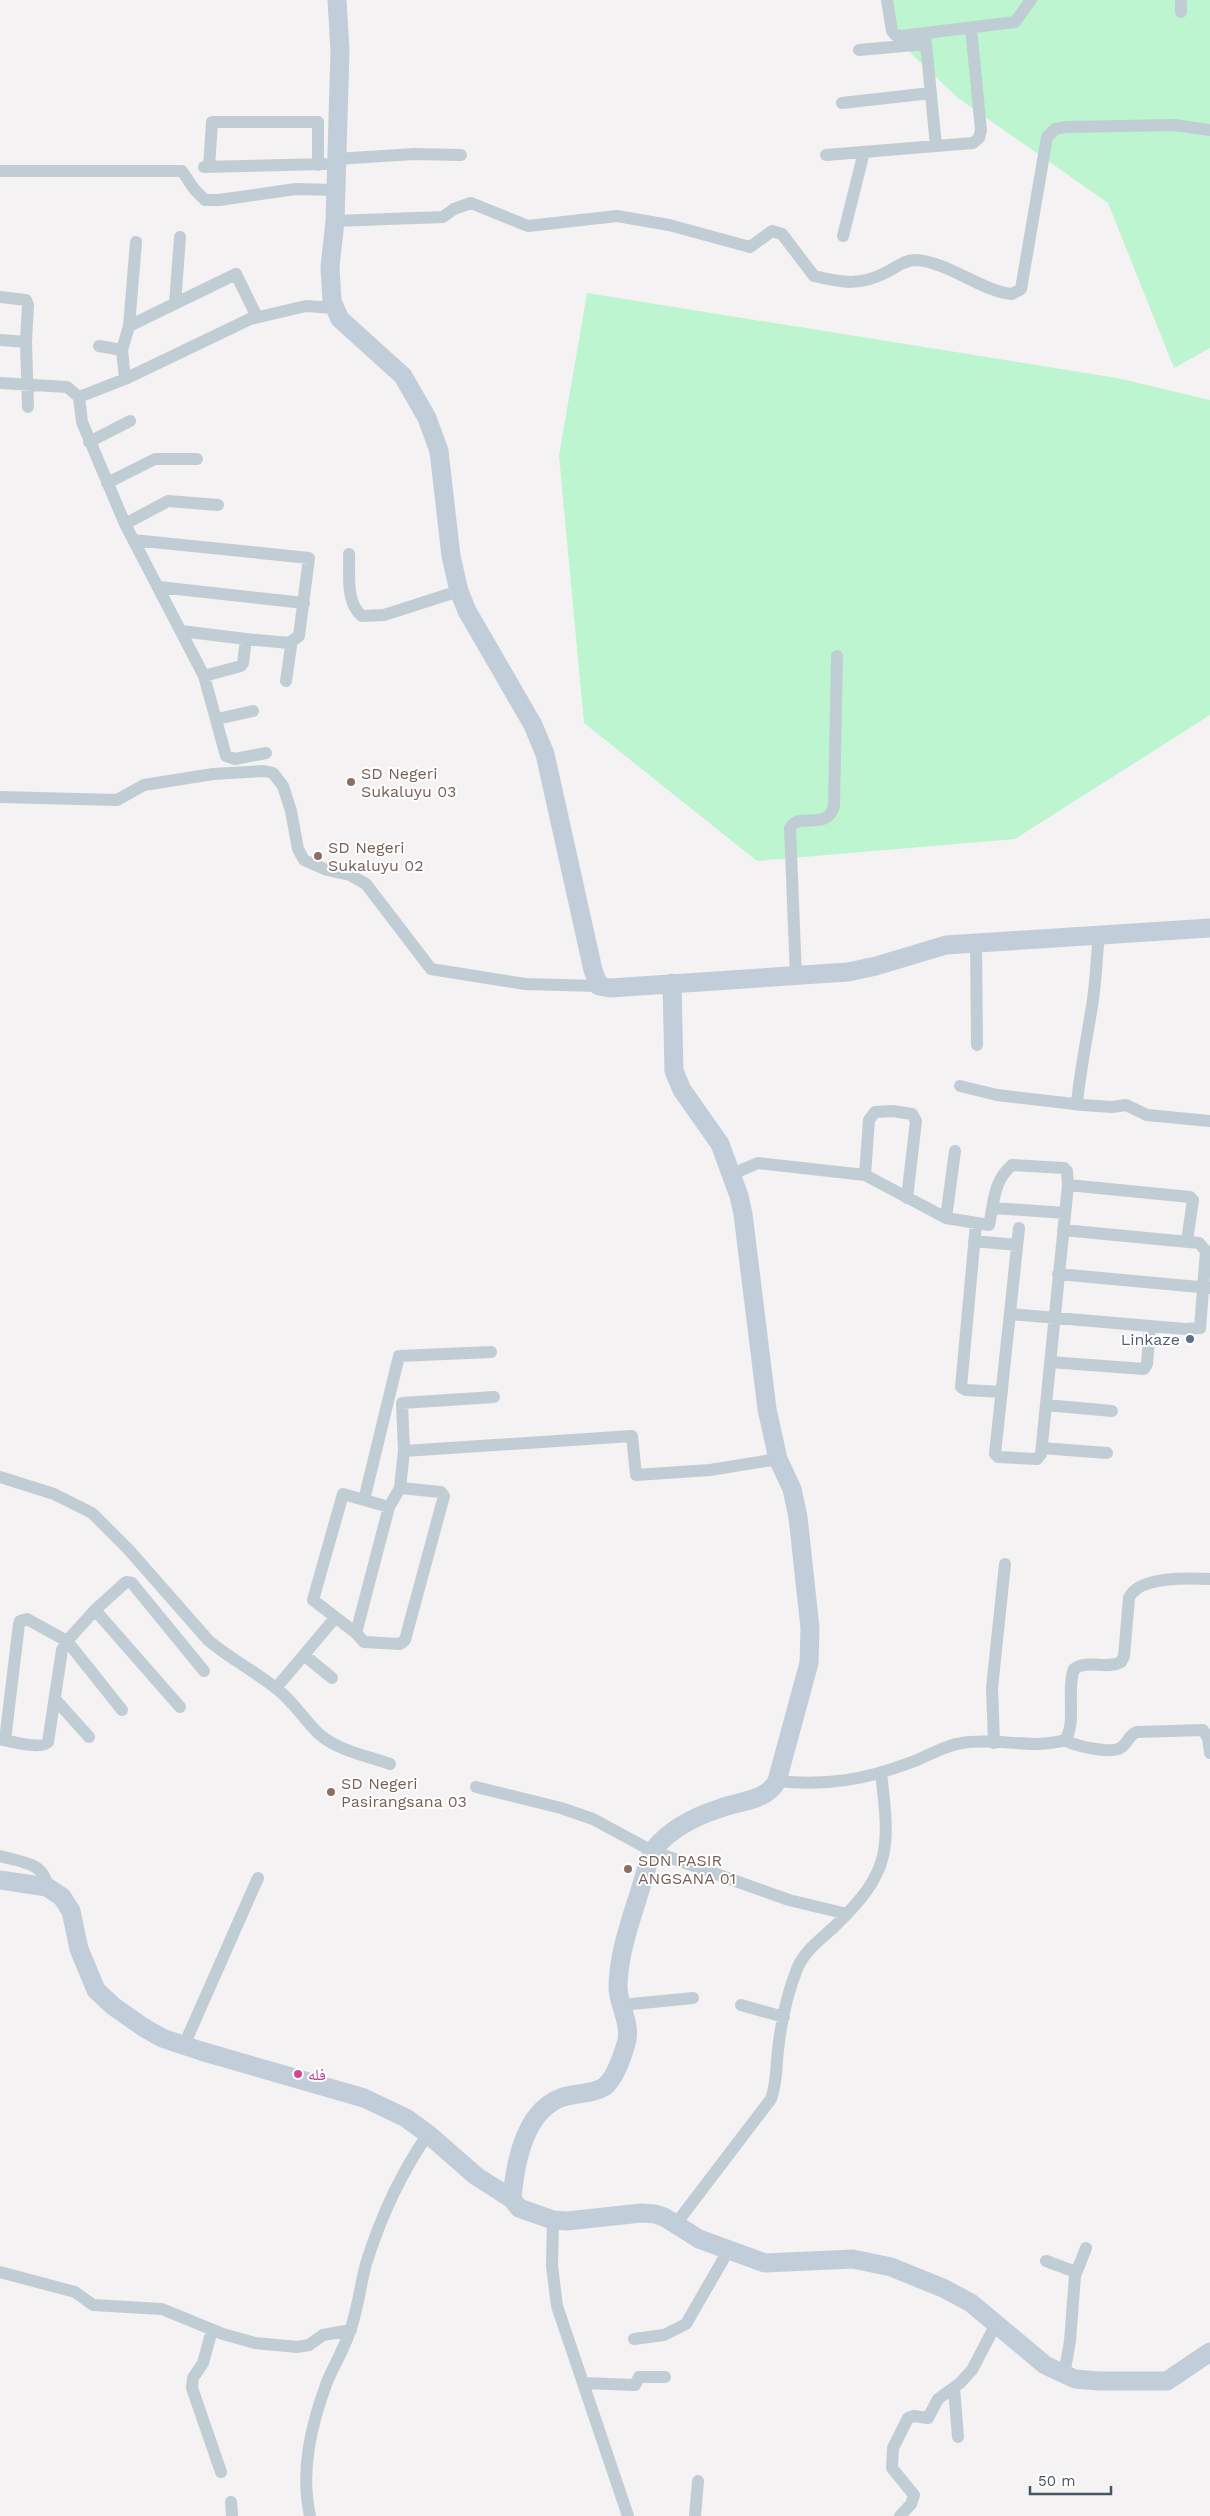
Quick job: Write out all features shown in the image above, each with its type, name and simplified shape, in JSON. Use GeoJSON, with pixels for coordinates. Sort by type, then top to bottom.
{"type":"FeatureCollection","features":[{"type":"Feature","properties":{"kind":"street"},"geometry":{"type":"LineString","coordinates":[[330,163],[340,51],[338,0]]}},
{"type":"Feature","properties":{"kind":"street"},"geometry":{"type":"LineString","coordinates":[[887,0],[892,31],[895,35],[926,39]]}},
{"type":"Feature","properties":{"kind":"street"},"geometry":{"type":"LineString","coordinates":[[859,50],[926,39],[971,28],[1015,22],[1031,0]]}},
{"type":"Feature","properties":{"kind":"street"},"geometry":{"type":"LineString","coordinates":[[826,155],[973,143],[979,138],[981,130],[971,28]]}},
{"type":"Feature","properties":{"kind":"street"},"geometry":{"type":"LineString","coordinates":[[926,39],[936,146]]}},
{"type":"Feature","properties":{"kind":"street"},"geometry":{"type":"LineString","coordinates":[[842,103],[931,93]]}},
{"type":"Feature","properties":{"kind":"street"},"geometry":{"type":"LineString","coordinates":[[461,155],[414,154],[330,163],[207,167],[212,122],[318,122],[330,163],[335,190],[335,222],[330,292],[334,308],[340,319],[398,371],[426,418],[439,451],[451,556],[459,591],[467,611],[533,725],[544,754],[594,975],[599,986]]}},
{"type":"Feature","properties":{"kind":"street"},"geometry":{"type":"LineString","coordinates":[[335,222],[443,217],[454,208],[471,203],[528,226],[617,216],[669,225],[751,247],[772,231],[782,234],[814,276],[850,284],[870,280],[907,260],[917,260],[934,264],[1012,294],[1019,291],[1022,283],[1047,137],[1050,133],[1066,126],[1174,125],[1210,130]]}},
{"type":"Feature","properties":{"kind":"street"},"geometry":{"type":"LineString","coordinates":[[843,236],[864,152]]}},
{"type":"Feature","properties":{"kind":"street"},"geometry":{"type":"LineString","coordinates":[[0,171],[182,171],[194,189],[205,200],[219,200],[296,189],[335,190]]}},
{"type":"Feature","properties":{"kind":"street"},"geometry":{"type":"LineString","coordinates":[[175,304],[180,237]]}},
{"type":"Feature","properties":{"kind":"street"},"geometry":{"type":"LineString","coordinates":[[126,379],[122,350],[129,326],[136,242]]}},
{"type":"Feature","properties":{"kind":"street"},"geometry":{"type":"LineString","coordinates":[[129,326],[236,274],[257,317]]}},
{"type":"Feature","properties":{"kind":"street"},"geometry":{"type":"LineString","coordinates":[[0,297],[26,300],[28,306],[26,342],[28,407]]}},
{"type":"Feature","properties":{"kind":"street"},"geometry":{"type":"LineString","coordinates":[[79,397],[126,379],[257,317],[306,306],[334,308]]}},
{"type":"Feature","properties":{"kind":"street"},"geometry":{"type":"LineString","coordinates":[[0,340],[26,342]]}},
{"type":"Feature","properties":{"kind":"street"},"geometry":{"type":"LineString","coordinates":[[99,346],[122,350]]}},
{"type":"Feature","properties":{"kind":"street"},"geometry":{"type":"LineString","coordinates":[[0,383],[67,387],[79,397],[80,416],[89,442],[125,524],[204,676],[226,756],[230,759],[266,753]]}},
{"type":"Feature","properties":{"kind":"street"},"geometry":{"type":"LineString","coordinates":[[89,442],[130,421]]}},
{"type":"Feature","properties":{"kind":"street"},"geometry":{"type":"LineString","coordinates":[[107,483],[155,459],[197,459]]}},
{"type":"Feature","properties":{"kind":"street"},"geometry":{"type":"LineString","coordinates":[[125,524],[168,501],[218,504]]}},
{"type":"Feature","properties":{"kind":"street"},"geometry":{"type":"LineString","coordinates":[[133,540],[309,558],[299,636],[289,643],[181,631]]}},
{"type":"Feature","properties":{"kind":"street"},"geometry":{"type":"LineString","coordinates":[[349,554],[350,598],[355,610],[362,616],[384,615],[459,591]]}},
{"type":"Feature","properties":{"kind":"street"},"geometry":{"type":"LineString","coordinates":[[159,587],[304,603]]}},
{"type":"Feature","properties":{"kind":"street"},"geometry":{"type":"LineString","coordinates":[[204,676],[240,666],[243,663],[246,639]]}},
{"type":"Feature","properties":{"kind":"street"},"geometry":{"type":"LineString","coordinates":[[286,681],[291,646],[289,643]]}},
{"type":"Feature","properties":{"kind":"street"},"geometry":{"type":"LineString","coordinates":[[796,977],[790,828],[794,822],[826,818],[833,811],[837,656]]}},
{"type":"Feature","properties":{"kind":"street"},"geometry":{"type":"LineString","coordinates":[[217,720],[253,711]]}},
{"type":"Feature","properties":{"kind":"street"},"geometry":{"type":"LineString","coordinates":[[0,797],[117,800],[144,784],[213,774],[264,771],[273,773],[283,786],[291,811],[298,849],[304,860],[327,870],[350,875],[366,884],[431,969],[525,984],[610,988],[796,977],[863,970],[926,949],[976,942],[1210,928]]}},
{"type":"Feature","properties":{"kind":"street"},"geometry":{"type":"LineString","coordinates":[[1077,1103],[1080,1068],[1086,1048],[1091,1011],[1099,935]]}},
{"type":"Feature","properties":{"kind":"street"},"geometry":{"type":"LineString","coordinates":[[976,942],[977,1045]]}},
{"type":"Feature","properties":{"kind":"street"},"geometry":{"type":"LineString","coordinates":[[512,2199],[524,2138],[532,2120],[539,2112],[556,2100],[598,2090],[609,2083],[612,2077],[628,2036],[627,2024],[620,2005],[618,1980],[624,1946],[652,1851],[664,1837],[690,1820],[724,1806],[763,1796],[770,1792],[777,1781],[806,1678],[810,1647],[810,1628],[797,1511],[792,1489],[778,1459],[764,1391],[743,1214],[732,1174],[712,1131],[677,1082],[672,1059],[672,984]]}},
{"type":"Feature","properties":{"kind":"street"},"geometry":{"type":"LineString","coordinates":[[960,1086],[997,1096],[1112,1107],[1126,1105],[1147,1115],[1210,1121]]}},
{"type":"Feature","properties":{"kind":"street"},"geometry":{"type":"LineString","coordinates":[[866,1175],[868,1120],[875,1112],[893,1111],[912,1114],[916,1121],[907,1198]]}},
{"type":"Feature","properties":{"kind":"street"},"geometry":{"type":"LineString","coordinates":[[946,1218],[955,1151]]}},
{"type":"Feature","properties":{"kind":"street"},"geometry":{"type":"LineString","coordinates":[[732,1174],[758,1163],[866,1175],[946,1218],[989,1226],[997,1182],[1003,1173],[1012,1166],[1064,1168],[1067,1171],[1068,1184],[1042,1448],[1041,1454],[1037,1459],[996,1456],[1019,1228]]}},
{"type":"Feature","properties":{"kind":"street"},"geometry":{"type":"LineString","coordinates":[[1068,1184],[1190,1197],[1193,1200],[1187,1241]]}},
{"type":"Feature","properties":{"kind":"street"},"geometry":{"type":"LineString","coordinates":[[993,1208],[1065,1213]]}},
{"type":"Feature","properties":{"kind":"street"},"geometry":{"type":"LineString","coordinates":[[976,1224],[960,1387],[966,1390],[1002,1392]]}},
{"type":"Feature","properties":{"kind":"street"},"geometry":{"type":"LineString","coordinates":[[1010,1314],[1198,1330],[1207,1288],[1206,1251],[1199,1243],[1063,1230]]}},
{"type":"Feature","properties":{"kind":"street"},"geometry":{"type":"LineString","coordinates":[[974,1241],[1017,1245]]}},
{"type":"Feature","properties":{"kind":"street"},"geometry":{"type":"LineString","coordinates":[[1058,1274],[1207,1288]]}},
{"type":"Feature","properties":{"kind":"street"},"geometry":{"type":"LineString","coordinates":[[1050,1362],[1144,1369],[1147,1364],[1150,1326]]}},
{"type":"Feature","properties":{"kind":"street"},"geometry":{"type":"LineString","coordinates":[[364,1500],[399,1356],[491,1352]]}},
{"type":"Feature","properties":{"kind":"street"},"geometry":{"type":"LineString","coordinates":[[356,1633],[389,1507],[400,1488],[404,1452],[402,1403],[391,1385]]}},
{"type":"Feature","properties":{"kind":"street"},"geometry":{"type":"LineString","coordinates":[[402,1403],[494,1397]]}},
{"type":"Feature","properties":{"kind":"street"},"geometry":{"type":"LineString","coordinates":[[1046,1405],[1112,1412]]}},
{"type":"Feature","properties":{"kind":"street"},"geometry":{"type":"LineString","coordinates":[[404,1452],[632,1436],[636,1475],[710,1470],[778,1459]]}},
{"type":"Feature","properties":{"kind":"street"},"geometry":{"type":"LineString","coordinates":[[1042,1448],[1107,1453]]}},
{"type":"Feature","properties":{"kind":"street"},"geometry":{"type":"LineString","coordinates":[[0,1476],[54,1494],[92,1513],[129,1550],[208,1640],[222,1652],[276,1688],[327,1740],[390,1764]]}},
{"type":"Feature","properties":{"kind":"street"},"geometry":{"type":"LineString","coordinates":[[389,1507],[343,1494],[313,1600],[356,1633],[364,1642],[400,1644],[405,1640],[444,1500],[441,1492],[400,1488]]}},
{"type":"Feature","properties":{"kind":"street"},"geometry":{"type":"LineString","coordinates":[[994,1743],[992,1688],[1005,1564]]}},
{"type":"Feature","properties":{"kind":"street"},"geometry":{"type":"LineString","coordinates":[[1065,1740],[1069,1733],[1070,1689],[1074,1669],[1081,1665],[1117,1664],[1121,1662],[1124,1656],[1129,1598],[1134,1590],[1150,1583],[1210,1579]]}},
{"type":"Feature","properties":{"kind":"street"},"geometry":{"type":"LineString","coordinates":[[122,1710],[67,1640],[27,1619],[20,1621],[3,1740],[47,1745],[62,1650],[67,1640],[95,1610],[126,1582],[132,1583],[204,1671]]}},
{"type":"Feature","properties":{"kind":"street"},"geometry":{"type":"LineString","coordinates":[[95,1610],[180,1707]]}},
{"type":"Feature","properties":{"kind":"street"},"geometry":{"type":"LineString","coordinates":[[276,1688],[336,1618]]}},
{"type":"Feature","properties":{"kind":"street"},"geometry":{"type":"LineString","coordinates":[[304,1655],[332,1678]]}},
{"type":"Feature","properties":{"kind":"street"},"geometry":{"type":"LineString","coordinates":[[55,1699],[89,1737]]}},
{"type":"Feature","properties":{"kind":"street"},"geometry":{"type":"LineString","coordinates":[[777,1781],[831,1783],[882,1773],[956,1744],[1040,1744],[1065,1740],[1091,1748],[1114,1750],[1122,1747],[1130,1736],[1137,1732],[1203,1730],[1208,1738],[1210,1753]]}},
{"type":"Feature","properties":{"kind":"street"},"geometry":{"type":"LineString","coordinates":[[675,2225],[772,2099],[784,2017],[800,1961],[847,1914],[876,1878],[886,1850],[887,1824],[882,1773]]}},
{"type":"Feature","properties":{"kind":"street"},"geometry":{"type":"LineString","coordinates":[[476,1786],[561,1808],[593,1819],[652,1851],[789,1900],[847,1914]]}},
{"type":"Feature","properties":{"kind":"street"},"geometry":{"type":"LineString","coordinates":[[0,1856],[40,1869],[45,1874],[47,1887]]}},
{"type":"Feature","properties":{"kind":"street"},"geometry":{"type":"LineString","coordinates":[[185,2044],[258,1878]]}},
{"type":"Feature","properties":{"kind":"street"},"geometry":{"type":"LineString","coordinates":[[0,1880],[47,1887],[67,1904],[79,1949],[91,1982],[102,1996],[127,2017],[162,2038],[364,2098],[406,2118],[428,2134],[476,2176],[512,2199],[519,2208],[552,2220],[567,2221],[641,2213],[664,2217],[675,2225],[728,2251],[765,2263],[853,2259],[871,2262],[957,2295],[996,2324],[1045,2365],[1064,2375],[1086,2381],[1167,2381],[1210,2352]]}},
{"type":"Feature","properties":{"kind":"street"},"geometry":{"type":"LineString","coordinates":[[620,2005],[693,1998]]}},
{"type":"Feature","properties":{"kind":"street"},"geometry":{"type":"LineString","coordinates":[[741,2005],[784,2017]]}},
{"type":"Feature","properties":{"kind":"street"},"geometry":{"type":"LineString","coordinates":[[310,2516],[306,2480],[310,2438],[327,2381],[351,2330],[360,2285],[374,2240],[405,2171],[428,2134]]}},
{"type":"Feature","properties":{"kind":"street"},"geometry":{"type":"LineString","coordinates":[[552,2220],[552,2266],[556,2299],[628,2516]]}},
{"type":"Feature","properties":{"kind":"street"},"geometry":{"type":"LineString","coordinates":[[1064,2375],[1076,2272],[1086,2248]]}},
{"type":"Feature","properties":{"kind":"street"},"geometry":{"type":"LineString","coordinates":[[634,2340],[664,2335],[686,2324],[728,2251]]}},
{"type":"Feature","properties":{"kind":"street"},"geometry":{"type":"LineString","coordinates":[[1046,2261],[1076,2272]]}},
{"type":"Feature","properties":{"kind":"street"},"geometry":{"type":"LineString","coordinates":[[0,2272],[75,2292],[93,2305],[155,2308],[212,2330],[255,2343],[296,2347],[308,2345],[323,2335],[351,2330]]}},
{"type":"Feature","properties":{"kind":"street"},"geometry":{"type":"LineString","coordinates":[[900,2516],[912,2504],[914,2495],[892,2468],[894,2444],[908,2418],[914,2416],[928,2418],[938,2399],[954,2388],[972,2370],[996,2324]]}},
{"type":"Feature","properties":{"kind":"street"},"geometry":{"type":"LineString","coordinates":[[212,2330],[202,2363],[193,2378],[192,2388],[221,2472]]}},
{"type":"Feature","properties":{"kind":"street"},"geometry":{"type":"LineString","coordinates":[[583,2383],[635,2385],[639,2378],[665,2377]]}},
{"type":"Feature","properties":{"kind":"street"},"geometry":{"type":"LineString","coordinates":[[954,2388],[958,2437]]}},
{"type":"Feature","properties":{"kind":"street"},"geometry":{"type":"LineString","coordinates":[[695,2516],[698,2481]]}},
{"type":"Feature","properties":{"kind":"street"},"geometry":{"type":"LineString","coordinates":[[232,2502],[232,2516]]}},
{"type":"Feature","properties":{"kind":"green space"},"geometry":{"type":"Polygon","coordinates":[[[891,0],[1210,0],[1210,348],[1174,368],[1108,203],[958,98],[900,43],[891,0]]]}},
{"type":"Feature","properties":{"kind":"green space"},"geometry":{"type":"Polygon","coordinates":[[[587,293],[1117,378],[1210,400],[1210,715],[1015,839],[757,861],[584,723],[559,456],[587,293]]]}},
{"type":"Feature","properties":{"kind":"place","name":"SD Negeri Sukaluyu 03"},"geometry":{"type":"Point","coordinates":[351,782]}},
{"type":"Feature","properties":{"kind":"place","name":"SD Negeri Sukaluyu 02"},"geometry":{"type":"Point","coordinates":[318,856]}},
{"type":"Feature","properties":{"kind":"place","name":"Linkaze"},"geometry":{"type":"Point","coordinates":[1190,1339]}},
{"type":"Feature","properties":{"kind":"place","name":"SD Negeri Pasirangsana 03"},"geometry":{"type":"Point","coordinates":[331,1792]}},
{"type":"Feature","properties":{"kind":"place","name":"SDN PASIR ANGSANA 01"},"geometry":{"type":"Point","coordinates":[628,1869]}},
{"type":"Feature","properties":{"kind":"place","name":"فله"},"geometry":{"type":"Point","coordinates":[298,2074]}}]}
